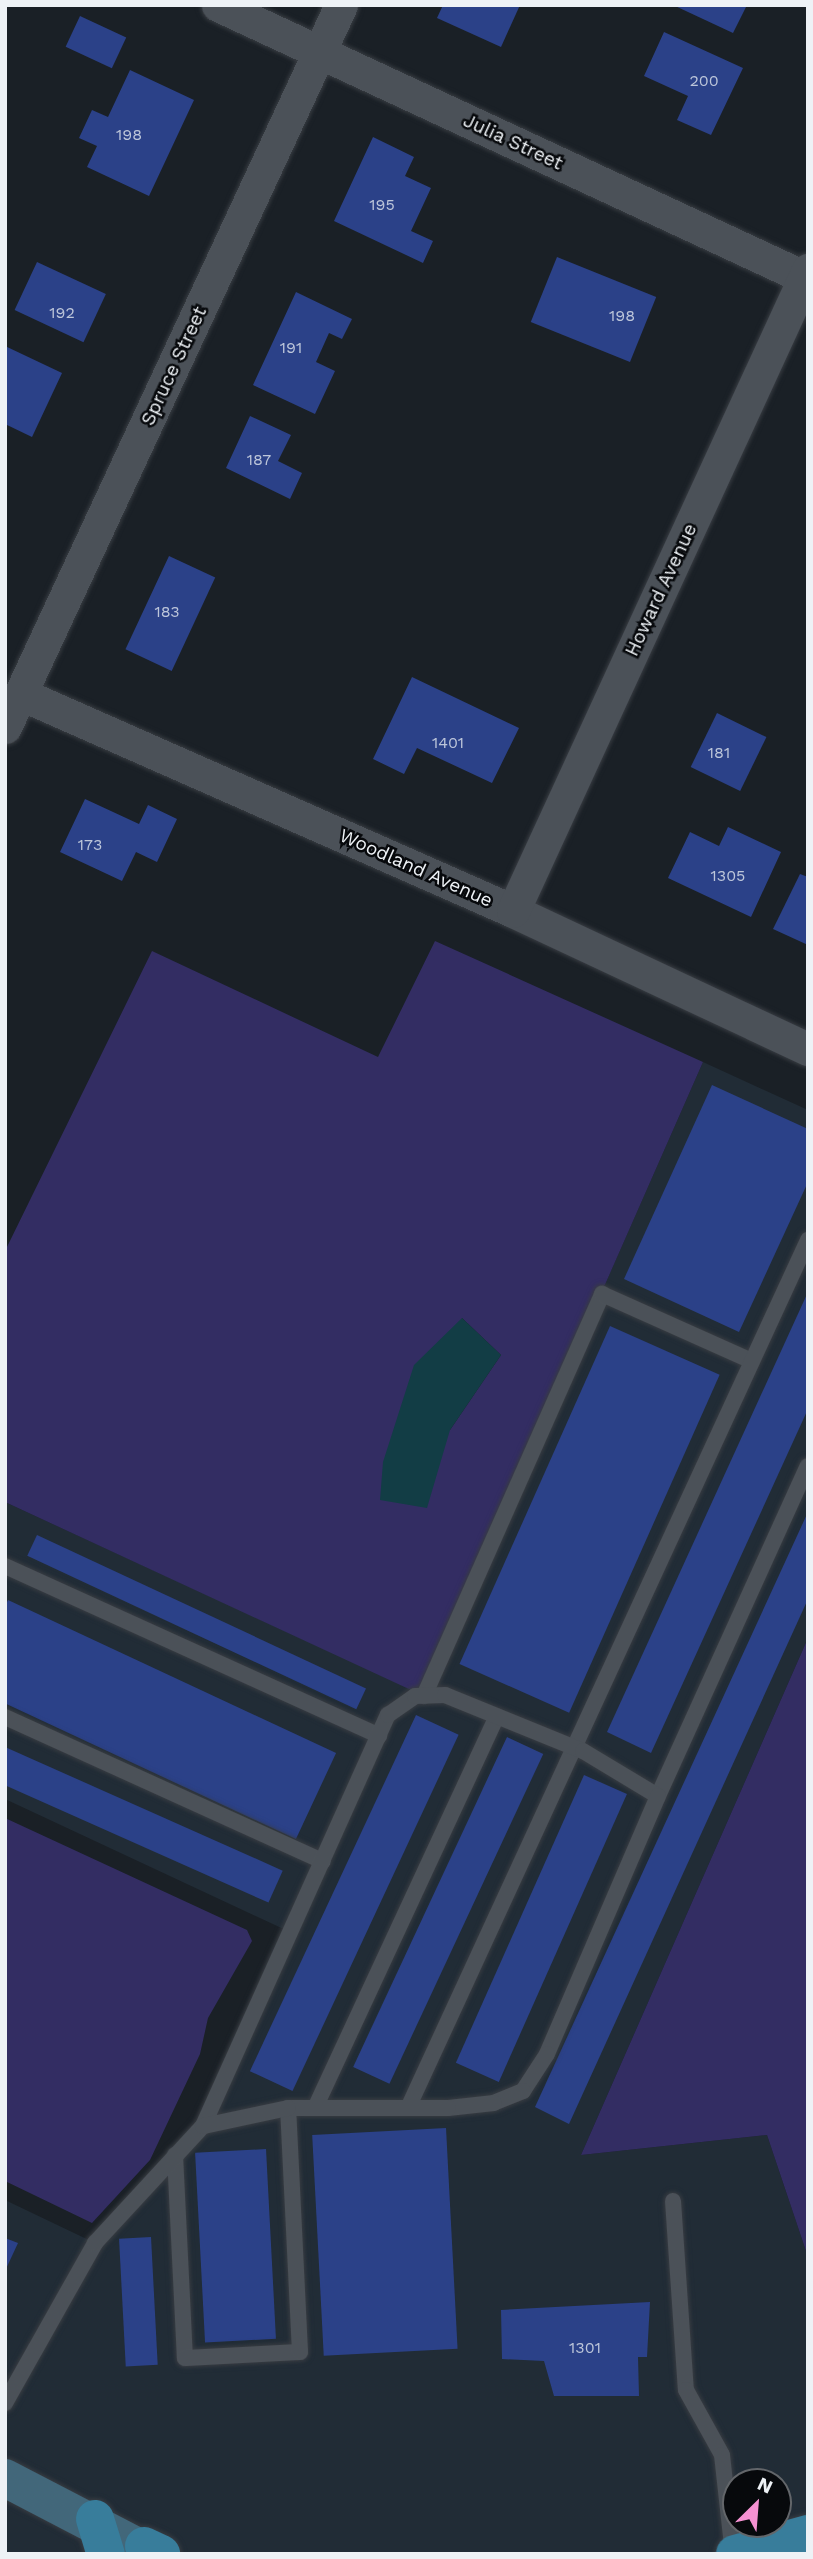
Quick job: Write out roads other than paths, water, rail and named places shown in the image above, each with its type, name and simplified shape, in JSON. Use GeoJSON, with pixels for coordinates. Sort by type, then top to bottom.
{"type":"FeatureCollection","features":[{"type":"Feature","properties":{"kind":"main road"},"geometry":{"type":"LineString","coordinates":[[734,2554],[808,2534]]}},
{"type":"Feature","properties":{"kind":"street","name":"Julia Street"},"geometry":{"type":"LineString","coordinates":[[218,5],[807,275]]}},
{"type":"Feature","properties":{"kind":"street","name":"Spruce Street"},"geometry":{"type":"LineString","coordinates":[[5,727],[341,5]]}},
{"type":"Feature","properties":{"kind":"street","name":"Howard Avenue"},"geometry":{"type":"LineString","coordinates":[[513,911],[807,275]]}},
{"type":"Feature","properties":{"kind":"street","name":"Woodland Avenue"},"geometry":{"type":"LineString","coordinates":[[20,694],[513,911],[808,1049]]}},
{"type":"Feature","properties":{"kind":"street"},"geometry":{"type":"LineString","coordinates":[[5,2478],[101,2536],[152,2551]]}},
{"type":"Feature","properties":{"kind":"lane"},"geometry":{"type":"LineString","coordinates":[[408,2108],[808,1240]]}},
{"type":"Feature","properties":{"kind":"lane"},"geometry":{"type":"LineString","coordinates":[[424,1696],[602,1294],[752,1361]]}},
{"type":"Feature","properties":{"kind":"lane"},"geometry":{"type":"LineString","coordinates":[[203,2126],[288,2108],[408,2108],[494,2103],[523,2091],[547,2054],[657,1796],[808,1466]]}},
{"type":"Feature","properties":{"kind":"lane"},"geometry":{"type":"LineString","coordinates":[[5,1566],[379,1736]]}},
{"type":"Feature","properties":{"kind":"lane"},"geometry":{"type":"LineString","coordinates":[[5,2403],[95,2243],[203,2126],[388,1715],[424,1696],[445,1695],[575,1748],[657,1796]]}},
{"type":"Feature","properties":{"kind":"lane"},"geometry":{"type":"LineString","coordinates":[[316,2108],[497,1716]]}},
{"type":"Feature","properties":{"kind":"lane"},"geometry":{"type":"LineString","coordinates":[[5,1717],[323,1861]]}},
{"type":"Feature","properties":{"kind":"lane"},"geometry":{"type":"LineString","coordinates":[[175,2155],[186,2358],[300,2352],[288,2108]]}},
{"type":"Feature","properties":{"kind":"lane"},"geometry":{"type":"LineString","coordinates":[[673,2201],[686,2390],[723,2455],[734,2554]]}},
{"type":"Feature","properties":{"kind":"water"},"geometry":{"type":"Polygon","coordinates":[[[462,1318],[501,1355],[450,1430],[427,1508],[380,1500],[383,1462],[414,1365],[462,1318]]]}}]}
